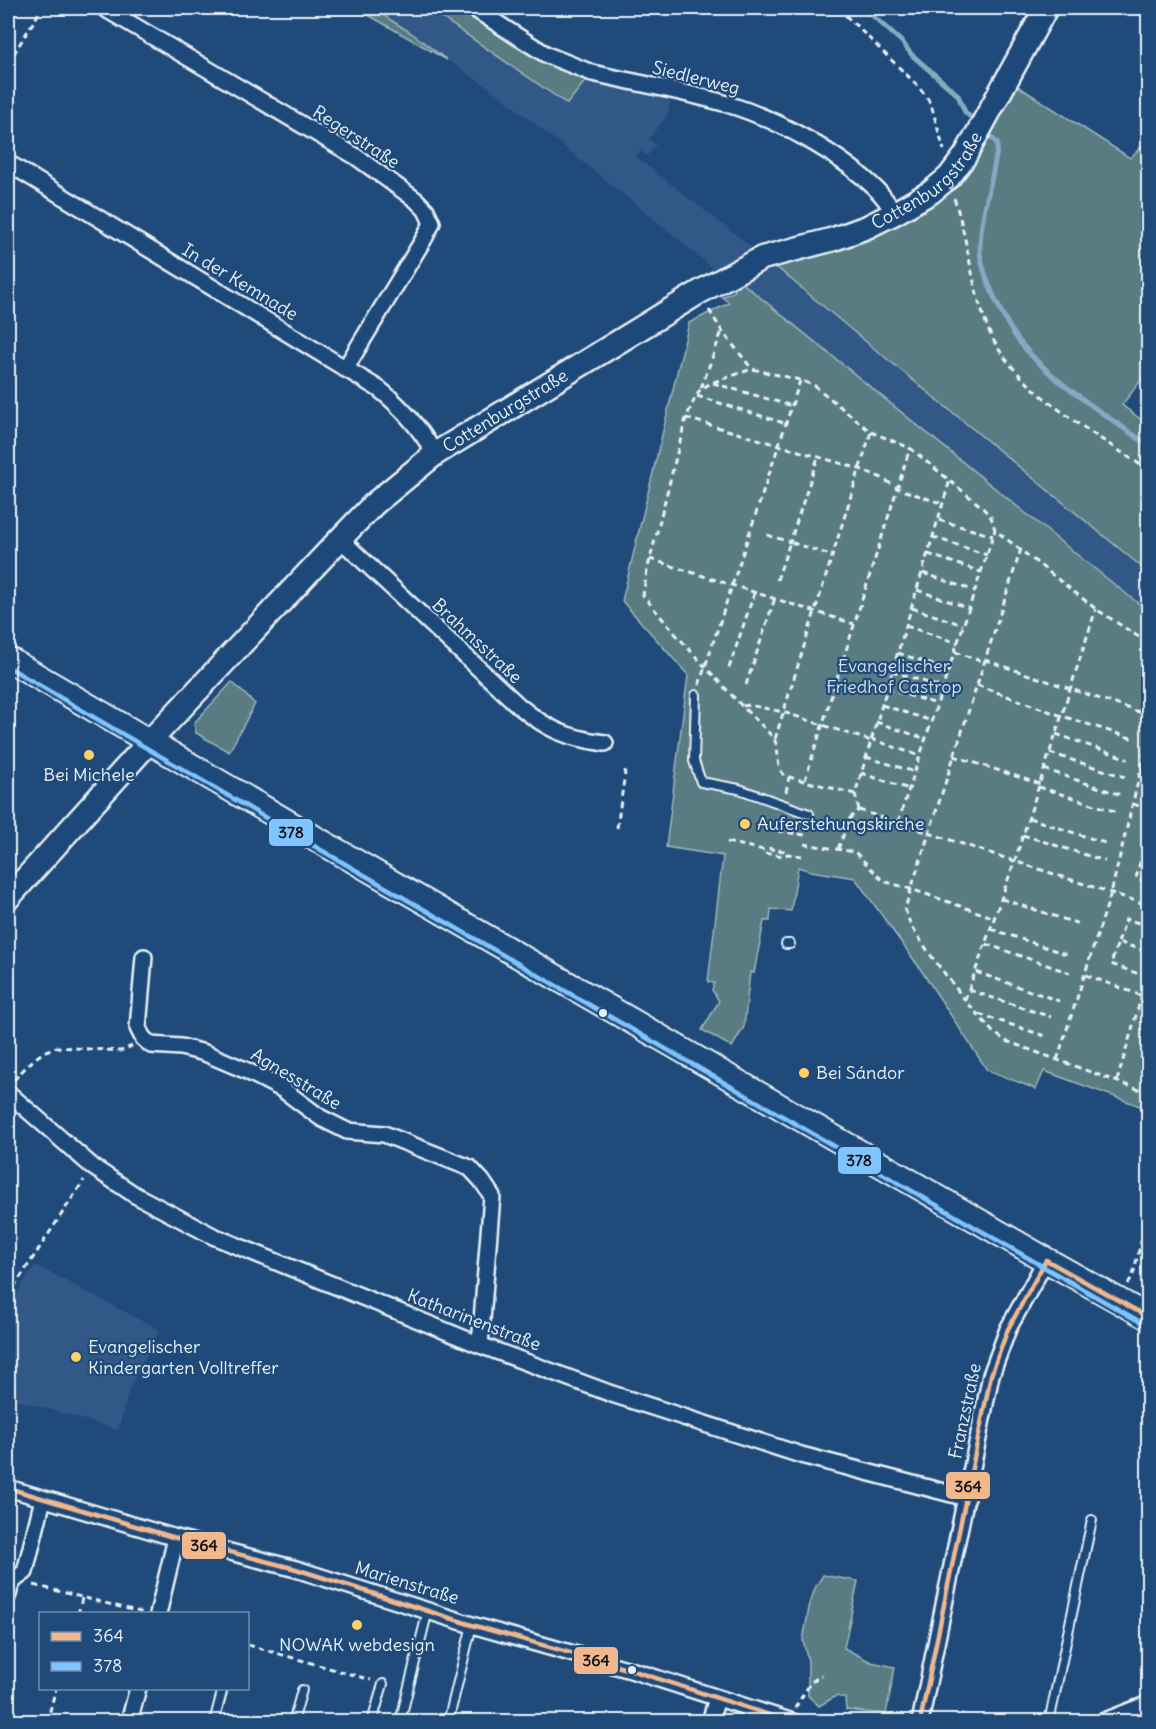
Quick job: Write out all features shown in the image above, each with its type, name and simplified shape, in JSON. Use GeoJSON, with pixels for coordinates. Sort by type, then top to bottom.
{"type":"FeatureCollection","features":[{"type":"Feature","properties":{"kind":"main road"},"geometry":{"type":"LineString","coordinates":[[8,658],[149,742],[1046,1260],[1149,1317]]}},
{"type":"Feature","properties":{"kind":"street","name":"Regerstraße"},"geometry":{"type":"LineString","coordinates":[[104,8],[354,156],[416,200],[426,210],[432,222],[425,237],[345,369]]}},
{"type":"Feature","properties":{"kind":"street","name":"Siedlerweg"},"geometry":{"type":"LineString","coordinates":[[473,8],[547,55],[573,66],[592,73],[727,104],[776,123],[840,160],[863,177],[879,192],[895,213]]}},
{"type":"Feature","properties":{"kind":"street","name":"Cottenburgstraße"},"geometry":{"type":"LineString","coordinates":[[8,898],[149,742],[340,539],[374,504],[435,454],[698,293],[762,258],[834,239],[867,227],[932,192],[949,177],[965,156],[1046,8]]}},
{"type":"Feature","properties":{"kind":"street","name":"In der Kemnade"},"geometry":{"type":"LineString","coordinates":[[8,162],[379,389],[394,400],[424,436],[435,454]]}},
{"type":"Feature","properties":{"kind":"street","name":"Brahmsstraße"},"geometry":{"type":"LineString","coordinates":[[340,539],[532,718],[578,740],[605,743]]}},
{"type":"Feature","properties":{"kind":"street"},"geometry":{"type":"LineString","coordinates":[[143,1038],[138,1028],[144,957]]}},
{"type":"Feature","properties":{"kind":"street","name":"Agnesstraße"},"geometry":{"type":"LineString","coordinates":[[143,1038],[151,1045],[181,1047],[205,1053],[245,1070],[282,1089],[321,1118],[347,1131],[384,1134],[470,1168],[492,1196],[480,1345]]}},
{"type":"Feature","properties":{"kind":"street","name":"Katharinenstraße"},"geometry":{"type":"LineString","coordinates":[[8,1093],[93,1167],[135,1195],[213,1236],[480,1345],[612,1394],[801,1455],[967,1498]]}},
{"type":"Feature","properties":{"kind":"street","name":"Franzstraße"},"geometry":{"type":"LineString","coordinates":[[920,1722],[991,1375],[1008,1329],[1046,1260]]}},
{"type":"Feature","properties":{"kind":"street","name":"Marienstraße"},"geometry":{"type":"LineString","coordinates":[[8,1488],[176,1538],[296,1569],[472,1625],[634,1671],[791,1721]]}},
{"type":"Feature","properties":{"kind":"street"},"geometry":{"type":"LineString","coordinates":[[8,1595],[14,1580],[25,1572],[43,1499]]}},
{"type":"Feature","properties":{"kind":"street"},"geometry":{"type":"LineString","coordinates":[[158,1612],[176,1538]]}},
{"type":"Feature","properties":{"kind":"street"},"geometry":{"type":"LineString","coordinates":[[129,1722],[138,1690]]}},
{"type":"Feature","properties":{"kind":"street"},"geometry":{"type":"LineString","coordinates":[[710,1722],[717,1698]]}},
{"type":"Feature","properties":{"kind":"street"},"geometry":{"type":"LineString","coordinates":[[1102,1722],[1149,1704]]}},
{"type":"Feature","properties":{"kind":"lane"},"geometry":{"type":"LineString","coordinates":[[696,695],[694,761],[701,782],[740,789],[809,814]]}},
{"type":"Feature","properties":{"kind":"lane"},"geometry":{"type":"LineString","coordinates":[[1049,1722],[1092,1520]]}},
{"type":"Feature","properties":{"kind":"lane"},"geometry":{"type":"LineString","coordinates":[[401,1718],[428,1610]]}},
{"type":"Feature","properties":{"kind":"lane"},"geometry":{"type":"LineString","coordinates":[[448,1722],[472,1625]]}},
{"type":"Feature","properties":{"kind":"lane"},"geometry":{"type":"LineString","coordinates":[[372,1722],[383,1684]]}},
{"type":"Feature","properties":{"kind":"lane"},"geometry":{"type":"LineString","coordinates":[[214,1722],[224,1690]]}},
{"type":"Feature","properties":{"kind":"lane"},"geometry":{"type":"LineString","coordinates":[[293,1722],[302,1690]]}},
{"type":"Feature","properties":{"kind":"path"},"geometry":{"type":"LineString","coordinates":[[8,63],[42,8]]}},
{"type":"Feature","properties":{"kind":"path"},"geometry":{"type":"LineString","coordinates":[[838,8],[914,82],[932,108],[948,165],[950,188],[958,210],[987,327],[1009,363],[1060,411],[1149,470]]}},
{"type":"Feature","properties":{"kind":"path"},"geometry":{"type":"LineString","coordinates":[[698,293],[722,331],[752,369]]}},
{"type":"Feature","properties":{"kind":"path"},"geometry":{"type":"LineString","coordinates":[[722,331],[700,390],[686,418],[643,595],[706,667],[775,740]]}},
{"type":"Feature","properties":{"kind":"path"},"geometry":{"type":"LineString","coordinates":[[700,390],[711,383],[752,369],[801,380],[815,386],[872,432],[910,448],[991,517],[995,530],[898,822]]}},
{"type":"Feature","properties":{"kind":"path"},"geometry":{"type":"LineString","coordinates":[[696,695],[801,380]]}},
{"type":"Feature","properties":{"kind":"path"},"geometry":{"type":"LineString","coordinates":[[711,383],[792,406]]}},
{"type":"Feature","properties":{"kind":"path"},"geometry":{"type":"LineString","coordinates":[[696,396],[787,423]]}},
{"type":"Feature","properties":{"kind":"path"},"geometry":{"type":"LineString","coordinates":[[686,418],[860,469],[882,478],[897,488],[943,504]]}},
{"type":"Feature","properties":{"kind":"path"},"geometry":{"type":"LineString","coordinates":[[855,794],[785,776],[778,767],[775,740],[872,432]]}},
{"type":"Feature","properties":{"kind":"path"},"geometry":{"type":"LineString","coordinates":[[805,780],[910,448]]}},
{"type":"Feature","properties":{"kind":"path"},"geometry":{"type":"LineString","coordinates":[[777,580],[818,457]]}},
{"type":"Feature","properties":{"kind":"path"},"geometry":{"type":"LineString","coordinates":[[859,810],[855,794],[950,480]]}},
{"type":"Feature","properties":{"kind":"path"},"geometry":{"type":"LineString","coordinates":[[939,520],[993,536]]}},
{"type":"Feature","properties":{"kind":"path"},"geometry":{"type":"LineString","coordinates":[[995,530],[1096,609],[1149,643]]}},
{"type":"Feature","properties":{"kind":"path"},"geometry":{"type":"LineString","coordinates":[[767,535],[833,556]]}},
{"type":"Feature","properties":{"kind":"path"},"geometry":{"type":"LineString","coordinates":[[933,537],[987,555]]}},
{"type":"Feature","properties":{"kind":"path"},"geometry":{"type":"LineString","coordinates":[[1021,549],[905,909],[911,926],[932,957],[965,1000],[999,1037],[1149,1093]]}},
{"type":"Feature","properties":{"kind":"path"},"geometry":{"type":"LineString","coordinates":[[928,554],[981,572]]}},
{"type":"Feature","properties":{"kind":"path"},"geometry":{"type":"LineString","coordinates":[[650,559],[816,610],[854,624]]}},
{"type":"Feature","properties":{"kind":"path"},"geometry":{"type":"LineString","coordinates":[[922,573],[975,591]]}},
{"type":"Feature","properties":{"kind":"path"},"geometry":{"type":"LineString","coordinates":[[917,590],[969,608]]}},
{"type":"Feature","properties":{"kind":"path"},"geometry":{"type":"LineString","coordinates":[[729,668],[755,591]]}},
{"type":"Feature","properties":{"kind":"path"},"geometry":{"type":"LineString","coordinates":[[746,685],[775,598]]}},
{"type":"Feature","properties":{"kind":"path"},"geometry":{"type":"LineString","coordinates":[[912,608],[963,625]]}},
{"type":"Feature","properties":{"kind":"path"},"geometry":{"type":"LineString","coordinates":[[965,1000],[1015,860],[1096,609]]}},
{"type":"Feature","properties":{"kind":"path"},"geometry":{"type":"LineString","coordinates":[[906,626],[958,643]]}},
{"type":"Feature","properties":{"kind":"path"},"geometry":{"type":"LineString","coordinates":[[955,652],[1149,715]]}},
{"type":"Feature","properties":{"kind":"path"},"geometry":{"type":"LineString","coordinates":[[898,653],[948,670]]}},
{"type":"Feature","properties":{"kind":"path"},"geometry":{"type":"LineString","coordinates":[[892,672],[943,688]]}},
{"type":"Feature","properties":{"kind":"path"},"geometry":{"type":"LineString","coordinates":[[977,685],[1134,739]]}},
{"type":"Feature","properties":{"kind":"path"},"geometry":{"type":"LineString","coordinates":[[887,689],[937,704]]}},
{"type":"Feature","properties":{"kind":"path"},"geometry":{"type":"LineString","coordinates":[[742,706],[749,705],[783,712],[920,756]]}},
{"type":"Feature","properties":{"kind":"path"},"geometry":{"type":"LineString","coordinates":[[882,705],[932,721]]}},
{"type":"Feature","properties":{"kind":"path"},"geometry":{"type":"LineString","coordinates":[[876,722],[926,739]]}},
{"type":"Feature","properties":{"kind":"path"},"geometry":{"type":"LineString","coordinates":[[1056,734],[1128,759]]}},
{"type":"Feature","properties":{"kind":"path"},"geometry":{"type":"LineString","coordinates":[[1057,1060],[1111,892],[1149,740]]}},
{"type":"Feature","properties":{"kind":"path"},"geometry":{"type":"LineString","coordinates":[[1050,753],[1125,777]]}},
{"type":"Feature","properties":{"kind":"path"},"geometry":{"type":"LineString","coordinates":[[954,756],[1117,812]]}},
{"type":"Feature","properties":{"kind":"path"},"geometry":{"type":"LineString","coordinates":[[866,757],[915,772]]}},
{"type":"Feature","properties":{"kind":"path"},"geometry":{"type":"LineString","coordinates":[[617,828],[626,766]]}},
{"type":"Feature","properties":{"kind":"path"},"geometry":{"type":"LineString","coordinates":[[1044,769],[1121,795]]}},
{"type":"Feature","properties":{"kind":"path"},"geometry":{"type":"LineString","coordinates":[[861,773],[909,789]]}},
{"type":"Feature","properties":{"kind":"path"},"geometry":{"type":"LineString","coordinates":[[1133,804],[1149,809]]}},
{"type":"Feature","properties":{"kind":"path"},"geometry":{"type":"LineString","coordinates":[[859,810],[1149,904]]}},
{"type":"Feature","properties":{"kind":"path"},"geometry":{"type":"LineString","coordinates":[[838,849],[850,818],[859,810]]}},
{"type":"Feature","properties":{"kind":"path"},"geometry":{"type":"LineString","coordinates":[[1029,818],[1108,844]]}},
{"type":"Feature","properties":{"kind":"path"},"geometry":{"type":"LineString","coordinates":[[778,831],[805,836]]}},
{"type":"Feature","properties":{"kind":"path"},"geometry":{"type":"LineString","coordinates":[[1149,831],[1136,878],[1149,882]]}},
{"type":"Feature","properties":{"kind":"path"},"geometry":{"type":"LineString","coordinates":[[1023,835],[1105,861]]}},
{"type":"Feature","properties":{"kind":"path"},"geometry":{"type":"LineString","coordinates":[[727,842],[764,850],[764,853],[783,856],[788,854]]}},
{"type":"Feature","properties":{"kind":"path"},"geometry":{"type":"LineString","coordinates":[[804,844],[855,852],[883,881],[995,918]]}},
{"type":"Feature","properties":{"kind":"path"},"geometry":{"type":"LineString","coordinates":[[770,847],[770,849],[802,856]]}},
{"type":"Feature","properties":{"kind":"path"},"geometry":{"type":"LineString","coordinates":[[1142,855],[1149,857]]}},
{"type":"Feature","properties":{"kind":"path"},"geometry":{"type":"LineString","coordinates":[[1002,898],[1079,924]]}},
{"type":"Feature","properties":{"kind":"path"},"geometry":{"type":"LineString","coordinates":[[1117,1081],[1148,976],[1111,964],[1126,919],[1149,926]]}},
{"type":"Feature","properties":{"kind":"path"},"geometry":{"type":"LineString","coordinates":[[991,929],[1069,955]]}},
{"type":"Feature","properties":{"kind":"path"},"geometry":{"type":"LineString","coordinates":[[1118,942],[1149,952]]}},
{"type":"Feature","properties":{"kind":"path"},"geometry":{"type":"LineString","coordinates":[[986,944],[1070,973]]}},
{"type":"Feature","properties":{"kind":"path"},"geometry":{"type":"LineString","coordinates":[[976,972],[1059,1001]]}},
{"type":"Feature","properties":{"kind":"path"},"geometry":{"type":"LineString","coordinates":[[1086,975],[1149,998]]}},
{"type":"Feature","properties":{"kind":"path"},"geometry":{"type":"LineString","coordinates":[[969,990],[1051,1017]]}},
{"type":"Feature","properties":{"kind":"path"},"geometry":{"type":"LineString","coordinates":[[977,1014],[1048,1037]]}},
{"type":"Feature","properties":{"kind":"path"},"geometry":{"type":"LineString","coordinates":[[8,1087],[30,1064],[50,1048],[121,1051],[129,1049],[143,1038]]}},
{"type":"Feature","properties":{"kind":"path"},"geometry":{"type":"LineString","coordinates":[[8,1296],[93,1167]]}},
{"type":"Feature","properties":{"kind":"path"},"geometry":{"type":"LineString","coordinates":[[1118,1301],[1133,1275],[1149,1213]]}},
{"type":"Feature","properties":{"kind":"path"},"geometry":{"type":"LineString","coordinates":[[14,1580],[82,1599],[142,1612]]}},
{"type":"Feature","properties":{"kind":"path"},"geometry":{"type":"LineString","coordinates":[[79,1612],[82,1599]]}},
{"type":"Feature","properties":{"kind":"path"},"geometry":{"type":"LineString","coordinates":[[249,1645],[383,1684]]}},
{"type":"Feature","properties":{"kind":"path"},"geometry":{"type":"LineString","coordinates":[[791,1721],[797,1702],[811,1682],[822,1675]]}},
{"type":"Feature","properties":{"kind":"path"},"geometry":{"type":"LineString","coordinates":[[47,1722],[56,1690]]}},
{"type":"Feature","properties":{"kind":"shaded area"},"geometry":{"type":"Polygon","coordinates":[[[370,8],[428,8],[567,104],[586,80],[671,100],[667,116],[649,139],[656,145],[647,156],[640,151],[636,157],[753,248],[717,272],[495,92],[413,34],[370,8]]]}},
{"type":"Feature","properties":{"kind":"shaded area"},"geometry":{"type":"Polygon","coordinates":[[[774,265],[1148,572],[1148,611],[740,281],[774,265]]]}},
{"type":"Feature","properties":{"kind":"shaded area","name":"Evangelischer Kindergarten Volltreffer"},"geometry":{"type":"Polygon","coordinates":[[[35,1265],[160,1330],[131,1385],[118,1430],[8,1397],[8,1307],[35,1265]]]}},
{"type":"Feature","properties":{"kind":"green space"},"geometry":{"type":"Polygon","coordinates":[[[356,8],[370,8],[380,13],[447,60],[356,8]]]}},
{"type":"Feature","properties":{"kind":"green space"},"geometry":{"type":"Polygon","coordinates":[[[428,8],[458,8],[540,61],[586,80],[567,104],[428,8]]]}},
{"type":"Feature","properties":{"kind":"green space"},"geometry":{"type":"Polygon","coordinates":[[[1016,85],[1130,158],[1148,140],[1148,371],[1122,405],[1148,425],[1148,572],[774,265],[890,227],[1016,85]]]}},
{"type":"Feature","properties":{"kind":"green space","name":"Evangelischer Friedhof Castrop"},"geometry":{"type":"Polygon","coordinates":[[[740,281],[1148,611],[1148,1109],[1044,1071],[1036,1089],[987,1070],[919,967],[855,878],[798,867],[791,911],[771,909],[770,921],[764,921],[754,973],[750,972],[744,1027],[732,1047],[702,1030],[719,1001],[712,990],[714,983],[708,982],[723,856],[666,847],[688,675],[622,601],[689,323],[729,303],[722,297],[735,291],[732,286],[740,281]]]}},
{"type":"Feature","properties":{"kind":"green space"},"geometry":{"type":"Polygon","coordinates":[[[232,682],[255,704],[229,752],[196,733],[194,723],[232,682]]]}},
{"type":"Feature","properties":{"kind":"green space"},"geometry":{"type":"Polygon","coordinates":[[[823,1575],[858,1581],[844,1648],[871,1662],[895,1667],[886,1714],[846,1710],[845,1698],[836,1696],[819,1706],[808,1696],[808,1661],[803,1640],[810,1603],[823,1575]]]}},
{"type":"Feature","properties":{"kind":"waterway"},"geometry":{"type":"LineString","coordinates":[[864,8],[902,42],[912,55],[958,95],[965,112],[977,123]]}},
{"type":"Feature","properties":{"kind":"waterway"},"geometry":{"type":"LineString","coordinates":[[986,132],[997,143],[997,150],[982,225],[980,254],[989,285],[1004,316],[1026,350],[1041,365],[1076,394],[1148,445]]}},
{"type":"Feature","properties":{"kind":"transit line","name":"378"},"geometry":{"type":"LineString","coordinates":[[8,667],[1144,1324]]}},
{"type":"Feature","properties":{"kind":"transit line","name":"364"},"geometry":{"type":"LineString","coordinates":[[1046,1260],[1148,1317]]}},
{"type":"Feature","properties":{"kind":"transit line","name":"364"},"geometry":{"type":"LineString","coordinates":[[920,1722],[991,1375],[1008,1329],[1046,1260]]}},
{"type":"Feature","properties":{"kind":"transit line","name":"364"},"geometry":{"type":"LineString","coordinates":[[8,1488],[176,1538],[296,1569],[472,1625],[634,1671],[791,1722]]}},
{"type":"Feature","properties":{"kind":"place","name":"Bei Michele"},"geometry":{"type":"Point","coordinates":[89,755]}},
{"type":"Feature","properties":{"kind":"place","name":"Auferstehungskirche"},"geometry":{"type":"Point","coordinates":[745,824]}},
{"type":"Feature","properties":{"kind":"place","name":"Bei Sándor"},"geometry":{"type":"Point","coordinates":[804,1073]}},
{"type":"Feature","properties":{"kind":"place","name":"Evangelischer Kindergarten Volltreffer"},"geometry":{"type":"Point","coordinates":[76,1357]}},
{"type":"Feature","properties":{"kind":"place","name":"NOWAK webdesign"},"geometry":{"type":"Point","coordinates":[357,1625]}}]}
